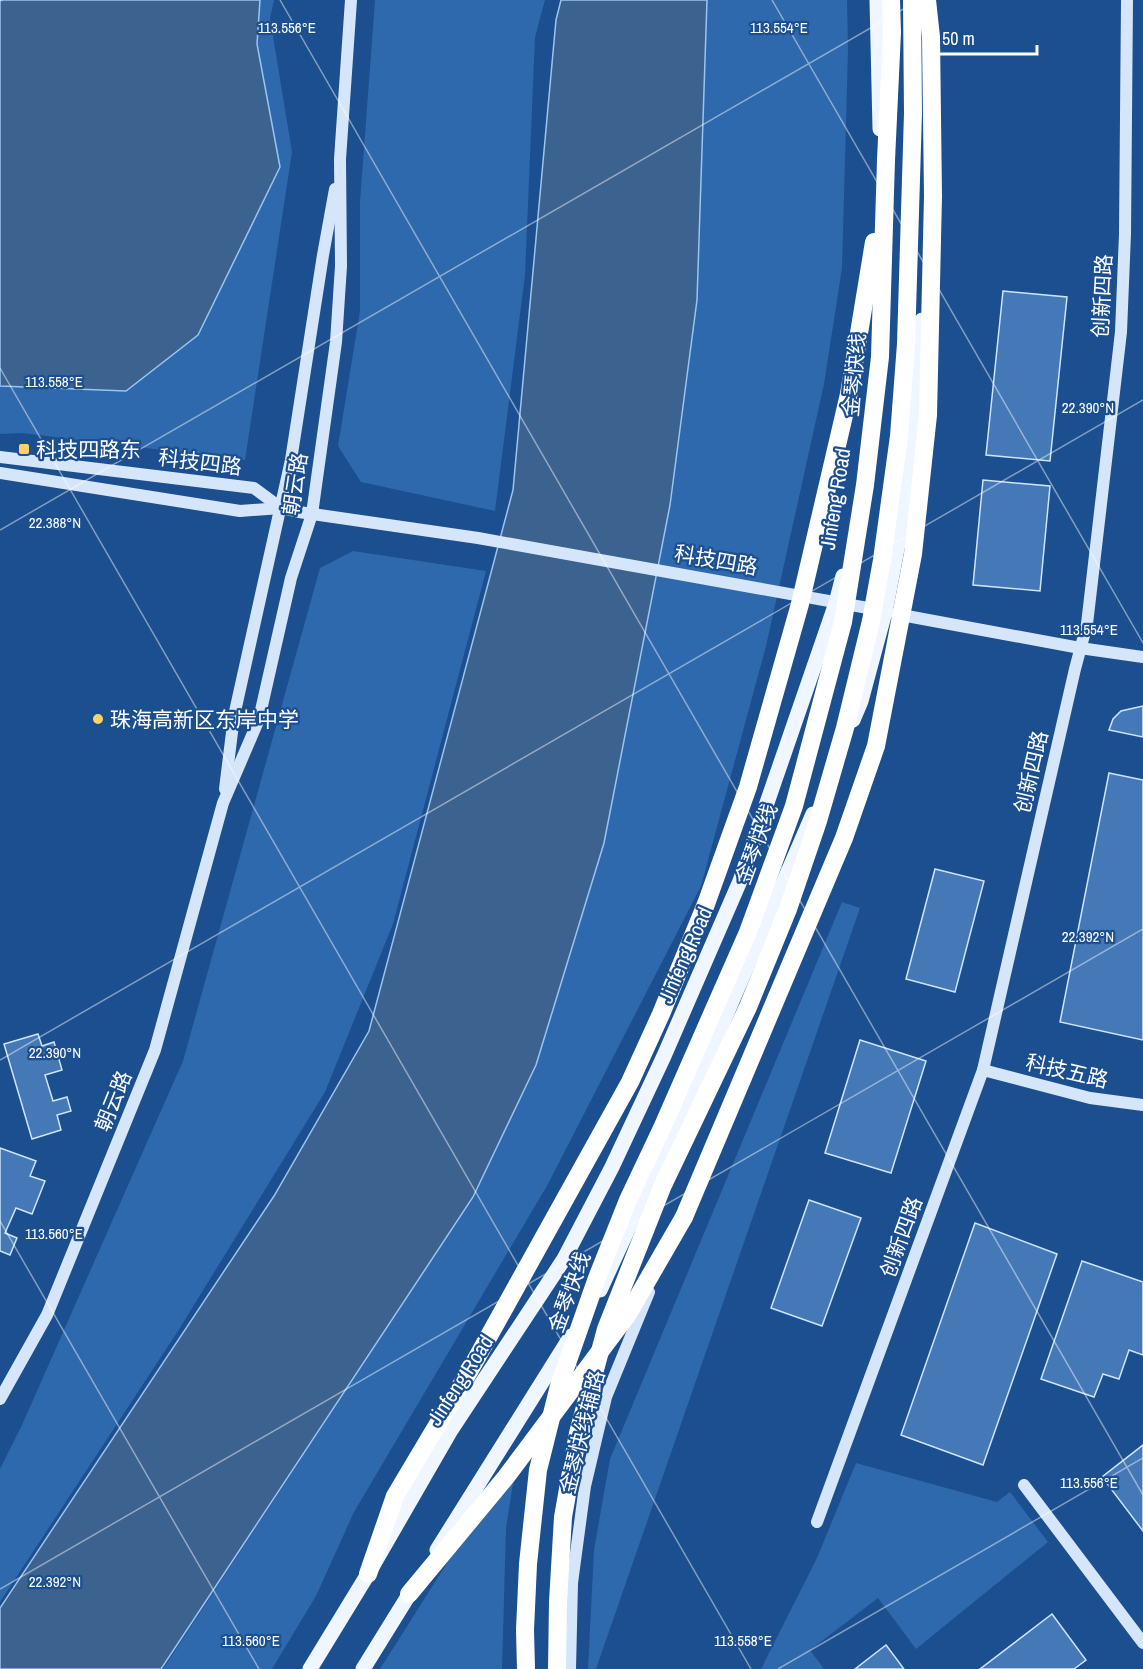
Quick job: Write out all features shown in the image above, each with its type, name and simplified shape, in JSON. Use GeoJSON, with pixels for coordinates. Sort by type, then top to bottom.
{"type":"FeatureCollection","features":[{"type":"Feature","properties":{"kind":"highway","name":"金琴快线"},"geometry":{"type":"LineString","coordinates":[[526,1669],[528,1564],[538,1470],[559,1386],[597,1278],[628,1200],[748,933],[794,806],[843,621],[865,484],[880,357],[892,32],[891,0]]}},
{"type":"Feature","properties":{"kind":"highway"},"geometry":{"type":"LineString","coordinates":[[557,1669],[563,1517],[578,1432],[606,1329],[663,1185],[748,1007],[788,909],[818,821],[845,728],[871,621],[882,560],[898,436],[906,344],[913,113],[912,0]]}},
{"type":"Feature","properties":{"kind":"highway"},"geometry":{"type":"LineString","coordinates":[[409,1594],[506,1477],[628,1314],[684,1217],[844,838],[876,746],[913,554],[928,415],[933,196],[931,37],[925,0]]}},
{"type":"Feature","properties":{"kind":"highway"},"geometry":{"type":"LineString","coordinates":[[368,1574],[395,1496],[470,1370],[630,1083],[706,904],[748,788],[800,604],[849,394],[886,160]]}},
{"type":"Feature","properties":{"kind":"main road","name":"Jinfeng Road"},"geometry":{"type":"LineString","coordinates":[[310,1669],[451,1430],[564,1259],[612,1167],[664,1056],[740,881],[836,603],[861,502],[878,303],[880,129],[877,0]]}},
{"type":"Feature","properties":{"kind":"main road"},"geometry":{"type":"LineString","coordinates":[[363,1669],[602,1287],[716,1038],[861,701],[885,612],[906,502],[924,303],[925,0]]}},
{"type":"Feature","properties":{"kind":"street","name":"朝云路"},"geometry":{"type":"LineString","coordinates":[[0,1399],[47,1315],[155,1050],[223,803],[259,720],[291,578],[312,514],[336,342],[341,266],[340,159],[351,0]]}},
{"type":"Feature","properties":{"kind":"street","name":"创新四路"},"geometry":{"type":"LineString","coordinates":[[817,1522],[983,1070],[1087,624],[1121,332],[1125,234],[1127,0]]}},
{"type":"Feature","properties":{"kind":"street","name":"朝云路"},"geometry":{"type":"LineString","coordinates":[[223,803],[234,716],[291,460],[340,159]]}},
{"type":"Feature","properties":{"kind":"street","name":"科技四路"},"geometry":{"type":"LineString","coordinates":[[0,457],[254,488],[281,508]]}},
{"type":"Feature","properties":{"kind":"street","name":"科技四路"},"geometry":{"type":"LineString","coordinates":[[0,473],[240,511],[281,508],[478,538],[1080,648],[1143,657]]}},
{"type":"Feature","properties":{"kind":"street","name":"科技五路"},"geometry":{"type":"LineString","coordinates":[[983,1070],[1089,1098],[1143,1104]]}},
{"type":"Feature","properties":{"kind":"street","name":"金琴快线辅路"},"geometry":{"type":"LineString","coordinates":[[570,1669],[574,1572],[585,1486],[606,1397],[651,1287],[684,1217]]}},
{"type":"Feature","properties":{"kind":"street"},"geometry":{"type":"LineString","coordinates":[[1024,1485],[1143,1643]]}},
{"type":"Feature","properties":{"kind":"shaded area"},"geometry":{"type":"Polygon","coordinates":[[[0,0],[274,0],[270,18],[292,152],[245,460],[22,433],[0,434],[0,0]]]}},
{"type":"Feature","properties":{"kind":"shaded area"},"geometry":{"type":"Polygon","coordinates":[[[0,0],[260,0],[257,44],[280,167],[198,335],[126,391],[0,386],[0,0]]]}},
{"type":"Feature","properties":{"kind":"shaded area"},"geometry":{"type":"Polygon","coordinates":[[[375,0],[545,0],[535,37],[525,275],[495,511],[361,482],[338,446],[360,311],[360,202],[375,0]]]}},
{"type":"Feature","properties":{"kind":"shaded area"},"geometry":{"type":"Polygon","coordinates":[[[561,0],[707,0],[697,300],[670,505],[604,843],[536,1065],[473,1197],[161,1669],[0,1669],[0,1608],[274,1196],[369,1031],[513,490],[556,20],[561,0]]]}},
{"type":"Feature","properties":{"kind":"shaded area"},"geometry":{"type":"Polygon","coordinates":[[[707,0],[847,0],[848,50],[842,268],[824,384],[766,646],[701,886],[548,1184],[354,1512],[316,1596],[272,1669],[163,1669],[473,1197],[536,1065],[604,843],[670,505],[697,300],[707,0]]]}},
{"type":"Feature","properties":{"kind":"shaded area"},"geometry":{"type":"Polygon","coordinates":[[[353,551],[486,571],[393,924],[325,1092],[178,1331],[0,1602],[0,1469],[22,1425],[183,1061],[320,568],[353,551]]]}},
{"type":"Feature","properties":{"kind":"shaded area"},"geometry":{"type":"Polygon","coordinates":[[[842,902],[860,908],[596,1669],[588,1669],[594,1550],[610,1459],[842,902]]]}},
{"type":"Feature","properties":{"kind":"shaded area"},"geometry":{"type":"Polygon","coordinates":[[[518,1451],[506,1528],[502,1669],[380,1669],[518,1451]]]}},
{"type":"Feature","properties":{"kind":"shaded area"},"geometry":{"type":"Polygon","coordinates":[[[856,1463],[997,1502],[1010,1492],[1048,1542],[916,1649],[878,1598],[810,1650],[824,1669],[761,1669],[817,1558],[856,1463]]]}},
{"type":"Feature","properties":{"kind":"building"},"geometry":{"type":"Polygon","coordinates":[[[1003,291],[1067,297],[1050,461],[986,455],[1003,291]]]}},
{"type":"Feature","properties":{"kind":"building"},"geometry":{"type":"Polygon","coordinates":[[[983,480],[1050,486],[1040,591],[973,585],[983,480]]]}},
{"type":"Feature","properties":{"kind":"building"},"geometry":{"type":"Polygon","coordinates":[[[1143,706],[1143,737],[1109,730],[1113,719],[1121,711],[1143,706]]]}},
{"type":"Feature","properties":{"kind":"building"},"geometry":{"type":"Polygon","coordinates":[[[1109,773],[1143,780],[1143,1040],[1060,1022],[1109,773]]]}},
{"type":"Feature","properties":{"kind":"building"},"geometry":{"type":"Polygon","coordinates":[[[935,869],[984,881],[955,992],[906,979],[935,869]]]}},
{"type":"Feature","properties":{"kind":"building"},"geometry":{"type":"Polygon","coordinates":[[[38,1034],[42,1046],[54,1042],[62,1070],[45,1075],[53,1101],[67,1097],[71,1111],[57,1115],[61,1130],[32,1139],[4,1044],[38,1034]]]}},
{"type":"Feature","properties":{"kind":"building"},"geometry":{"type":"Polygon","coordinates":[[[860,1040],[926,1061],[891,1173],[825,1153],[860,1040]]]}},
{"type":"Feature","properties":{"kind":"building"},"geometry":{"type":"Polygon","coordinates":[[[0,1148],[36,1161],[30,1176],[45,1181],[32,1214],[16,1208],[5,1233],[17,1238],[10,1255],[0,1251],[0,1148]]]}},
{"type":"Feature","properties":{"kind":"building"},"geometry":{"type":"Polygon","coordinates":[[[809,1200],[861,1218],[822,1326],[771,1308],[809,1200]]]}},
{"type":"Feature","properties":{"kind":"building"},"geometry":{"type":"Polygon","coordinates":[[[975,1223],[1057,1254],[983,1465],[901,1435],[975,1223]]]}},
{"type":"Feature","properties":{"kind":"building"},"geometry":{"type":"Polygon","coordinates":[[[1082,1261],[1143,1282],[1143,1355],[1129,1350],[1119,1379],[1103,1374],[1094,1397],[1041,1379],[1082,1261]]]}},
{"type":"Feature","properties":{"kind":"building"},"geometry":{"type":"Polygon","coordinates":[[[1143,1445],[1143,1531],[1102,1477],[1143,1445]]]}},
{"type":"Feature","properties":{"kind":"building"},"geometry":{"type":"Polygon","coordinates":[[[1052,1614],[1086,1660],[1074,1669],[980,1669],[1052,1614]]]}},
{"type":"Feature","properties":{"kind":"building"},"geometry":{"type":"Polygon","coordinates":[[[886,1645],[904,1669],[855,1669],[886,1645]]]}},
{"type":"Feature","properties":{"kind":"place","name":"科技四路东"},"geometry":{"type":"Point","coordinates":[24,449]}},
{"type":"Feature","properties":{"kind":"place","name":"珠海高新区东岸中学"},"geometry":{"type":"Point","coordinates":[98,719]}}]}
